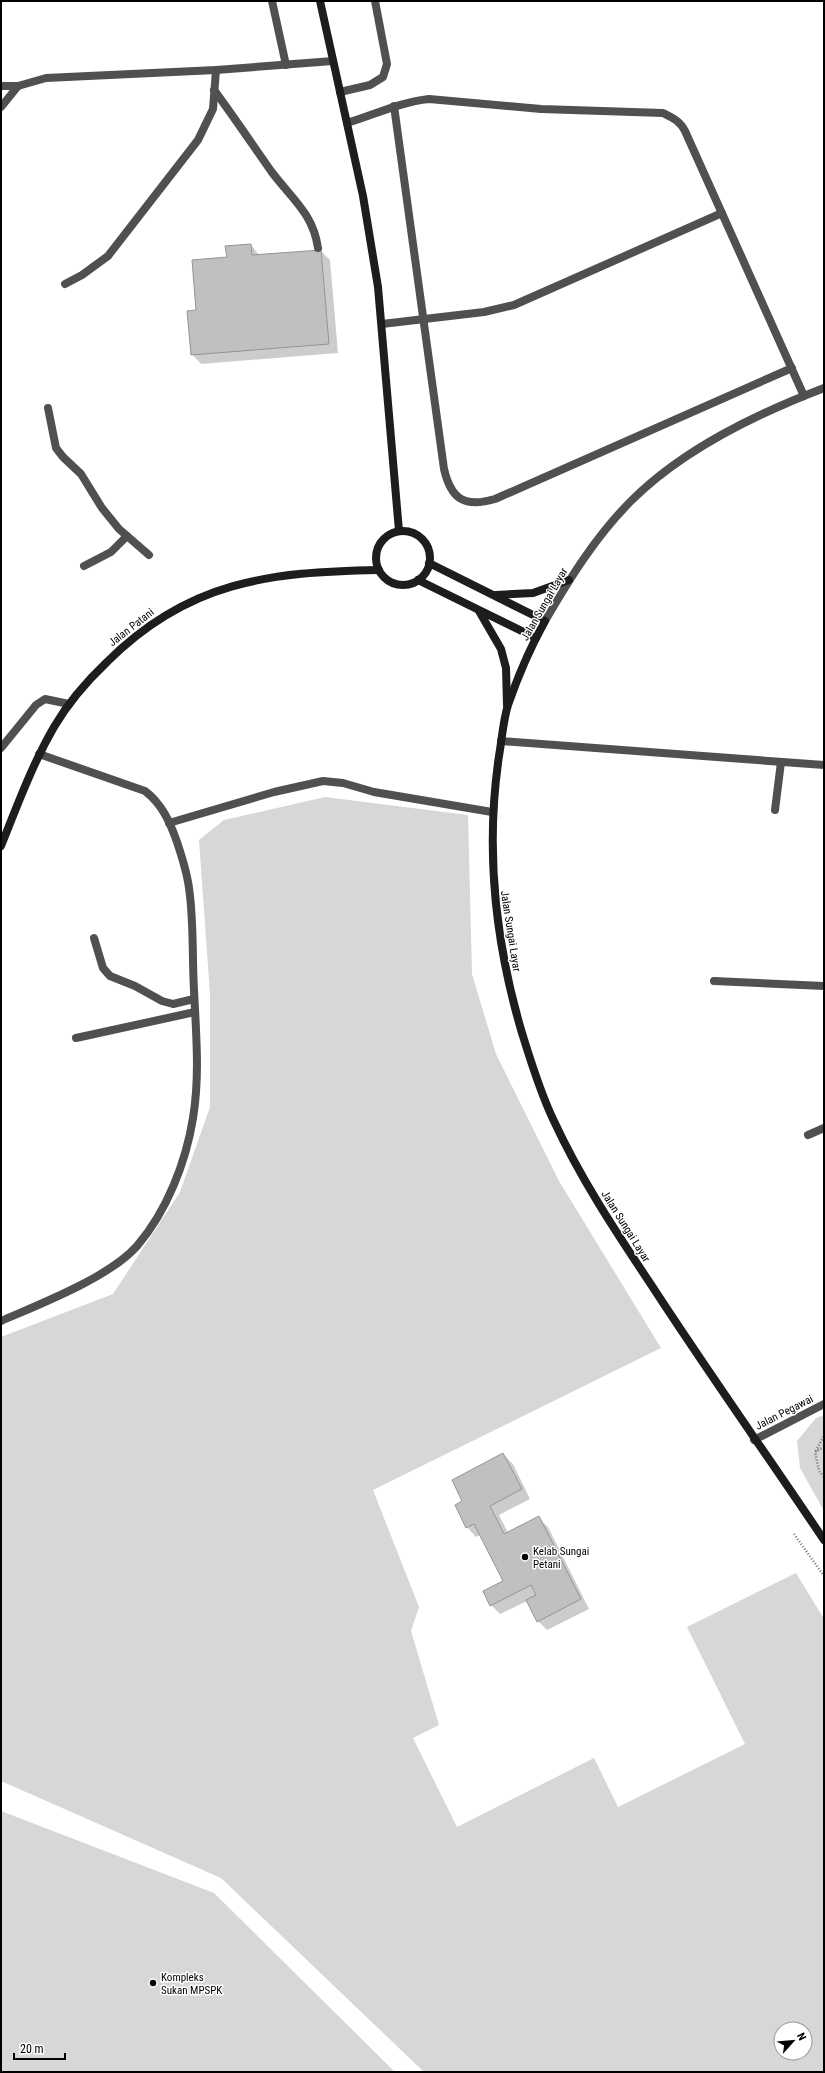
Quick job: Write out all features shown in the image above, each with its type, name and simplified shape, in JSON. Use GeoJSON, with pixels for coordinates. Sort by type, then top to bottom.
{"type":"FeatureCollection","features":[{"type":"Feature","properties":{"kind":"main road"},"geometry":{"type":"LineString","coordinates":[[320,1],[362,196],[382,324],[399,531]]}},
{"type":"Feature","properties":{"kind":"main road"},"geometry":{"type":"LineString","coordinates":[[399,531],[409,532],[422,539],[428,548],[429,563],[426,572],[418,580],[406,584],[393,583],[382,576],[376,559],[380,543],[389,534],[399,531]]}},
{"type":"Feature","properties":{"kind":"main road"},"geometry":{"type":"LineString","coordinates":[[429,563],[545,621]]}},
{"type":"Feature","properties":{"kind":"main road","name":"Jalan Patani"},"geometry":{"type":"LineString","coordinates":[[1,846],[39,754],[69,704],[95,673],[120,648],[148,626],[193,599],[212,591],[278,576],[315,572],[379,570]]}},
{"type":"Feature","properties":{"kind":"main road"},"geometry":{"type":"LineString","coordinates":[[418,580],[536,638]]}},
{"type":"Feature","properties":{"kind":"main road"},"geometry":{"type":"LineString","coordinates":[[493,595],[533,593],[569,580]]}},
{"type":"Feature","properties":{"kind":"main road"},"geometry":{"type":"LineString","coordinates":[[478,610],[501,648],[506,668],[508,707]]}},
{"type":"Feature","properties":{"kind":"main road","name":"Jalan Sungai Layar"},"geometry":{"type":"LineString","coordinates":[[545,621],[536,638],[508,707],[501,741],[492,812],[493,882],[506,974],[529,1057],[552,1118],[587,1185],[639,1267],[754,1440],[824,1540]]}},
{"type":"Feature","properties":{"kind":"street"},"geometry":{"type":"LineString","coordinates":[[272,1],[286,65]]}},
{"type":"Feature","properties":{"kind":"street"},"geometry":{"type":"LineString","coordinates":[[340,92],[370,86],[383,77],[387,64],[375,1]]}},
{"type":"Feature","properties":{"kind":"street"},"geometry":{"type":"LineString","coordinates":[[1,86],[18,86],[46,78],[216,70],[333,61]]}},
{"type":"Feature","properties":{"kind":"street"},"geometry":{"type":"LineString","coordinates":[[65,284],[88,272],[108,256],[198,140],[211,116],[216,70]]}},
{"type":"Feature","properties":{"kind":"street"},"geometry":{"type":"LineString","coordinates":[[1,107],[18,86]]}},
{"type":"Feature","properties":{"kind":"street"},"geometry":{"type":"LineString","coordinates":[[214,90],[284,187],[309,218],[316,235],[318,248]]}},
{"type":"Feature","properties":{"kind":"street"},"geometry":{"type":"LineString","coordinates":[[347,123],[382,113],[394,106],[413,100],[429,99],[541,109],[663,114],[674,118],[681,124],[804,396]]}},
{"type":"Feature","properties":{"kind":"street"},"geometry":{"type":"LineString","coordinates":[[394,106],[433,403],[448,484],[456,495],[464,500],[484,503],[495,499],[792,368]]}},
{"type":"Feature","properties":{"kind":"street"},"geometry":{"type":"LineString","coordinates":[[382,324],[484,312],[514,305],[722,213]]}},
{"type":"Feature","properties":{"kind":"street","name":"Jalan Sungai Layar"},"geometry":{"type":"LineString","coordinates":[[545,621],[569,580],[596,542],[619,513],[648,485],[684,456],[739,427],[824,388]]}},
{"type":"Feature","properties":{"kind":"street"},"geometry":{"type":"LineString","coordinates":[[48,408],[56,448],[63,458],[78,469],[102,508],[127,536],[149,555]]}},
{"type":"Feature","properties":{"kind":"street"},"geometry":{"type":"LineString","coordinates":[[84,566],[111,552],[127,536]]}},
{"type":"Feature","properties":{"kind":"street"},"geometry":{"type":"LineString","coordinates":[[1,748],[36,705],[45,699],[69,704]]}},
{"type":"Feature","properties":{"kind":"street"},"geometry":{"type":"LineString","coordinates":[[501,741],[824,765]]}},
{"type":"Feature","properties":{"kind":"street"},"geometry":{"type":"LineString","coordinates":[[1,1321],[112,1268],[128,1256],[146,1235],[171,1190],[182,1165],[193,1118],[197,1080],[189,886],[185,867],[169,823],[154,798],[145,791],[39,754]]}},
{"type":"Feature","properties":{"kind":"street"},"geometry":{"type":"LineString","coordinates":[[775,810],[781,762]]}},
{"type":"Feature","properties":{"kind":"street"},"geometry":{"type":"LineString","coordinates":[[169,823],[274,792],[323,782],[343,783],[374,792],[492,812]]}},
{"type":"Feature","properties":{"kind":"street"},"geometry":{"type":"LineString","coordinates":[[94,938],[103,968],[110,976],[135,986],[162,1002],[173,1004],[194,999]]}},
{"type":"Feature","properties":{"kind":"street"},"geometry":{"type":"LineString","coordinates":[[714,981],[824,986]]}},
{"type":"Feature","properties":{"kind":"street"},"geometry":{"type":"LineString","coordinates":[[76,1038],[195,1012]]}},
{"type":"Feature","properties":{"kind":"street"},"geometry":{"type":"LineString","coordinates":[[808,1135],[824,1128]]}},
{"type":"Feature","properties":{"kind":"street","name":"Jalan Pegawai"},"geometry":{"type":"LineString","coordinates":[[754,1440],[824,1404]]}},
{"type":"Feature","properties":{"kind":"path"},"geometry":{"type":"LineString","coordinates":[[824,1436],[815,1452],[819,1471],[824,1477]]}},
{"type":"Feature","properties":{"kind":"path"},"geometry":{"type":"LineString","coordinates":[[815,1452],[824,1447]]}},
{"type":"Feature","properties":{"kind":"path"},"geometry":{"type":"LineString","coordinates":[[794,1534],[824,1576]]}},
{"type":"Feature","properties":{"kind":"shaded area"},"geometry":{"type":"Polygon","coordinates":[[[325,797],[468,815],[472,974],[496,1054],[559,1181],[661,1348],[373,1490],[419,1607],[411,1631],[439,1725],[413,1738],[457,1827],[594,1758],[618,1807],[745,1744],[687,1627],[796,1573],[824,1619],[824,2072],[424,2072],[221,1878],[1,1781],[1,1337],[113,1294],[180,1192],[210,1107],[210,994],[199,840],[224,820],[325,797]]]}},
{"type":"Feature","properties":{"kind":"shaded area"},"geometry":{"type":"Polygon","coordinates":[[[824,1415],[824,1511],[800,1468],[797,1441],[816,1418],[824,1415]]]}},
{"type":"Feature","properties":{"kind":"shaded area","name":"Kompleks Sukan MPSPK"},"geometry":{"type":"Polygon","coordinates":[[[1,1811],[214,1893],[395,2072],[1,2072],[1,1811]]]}},
{"type":"Feature","properties":{"kind":"building"},"geometry":{"type":"Polygon","coordinates":[[[251,244],[252,255],[321,250],[329,344],[191,355],[187,311],[196,310],[192,260],[227,257],[225,246],[251,244]]]}},
{"type":"Feature","properties":{"kind":"building","name":"Kelab Sungai Petani"},"geometry":{"type":"Polygon","coordinates":[[[503,1453],[522,1489],[490,1506],[504,1534],[539,1516],[581,1599],[537,1622],[526,1600],[536,1595],[531,1585],[490,1606],[483,1591],[503,1581],[474,1524],[466,1528],[455,1505],[462,1501],[452,1480],[503,1453]]]}},
{"type":"Feature","properties":{"kind":"place","name":"Kelab Sungai Petani"},"geometry":{"type":"Point","coordinates":[525,1557]}},
{"type":"Feature","properties":{"kind":"place","name":"Kompleks Sukan MPSPK"},"geometry":{"type":"Point","coordinates":[153,1983]}}]}
